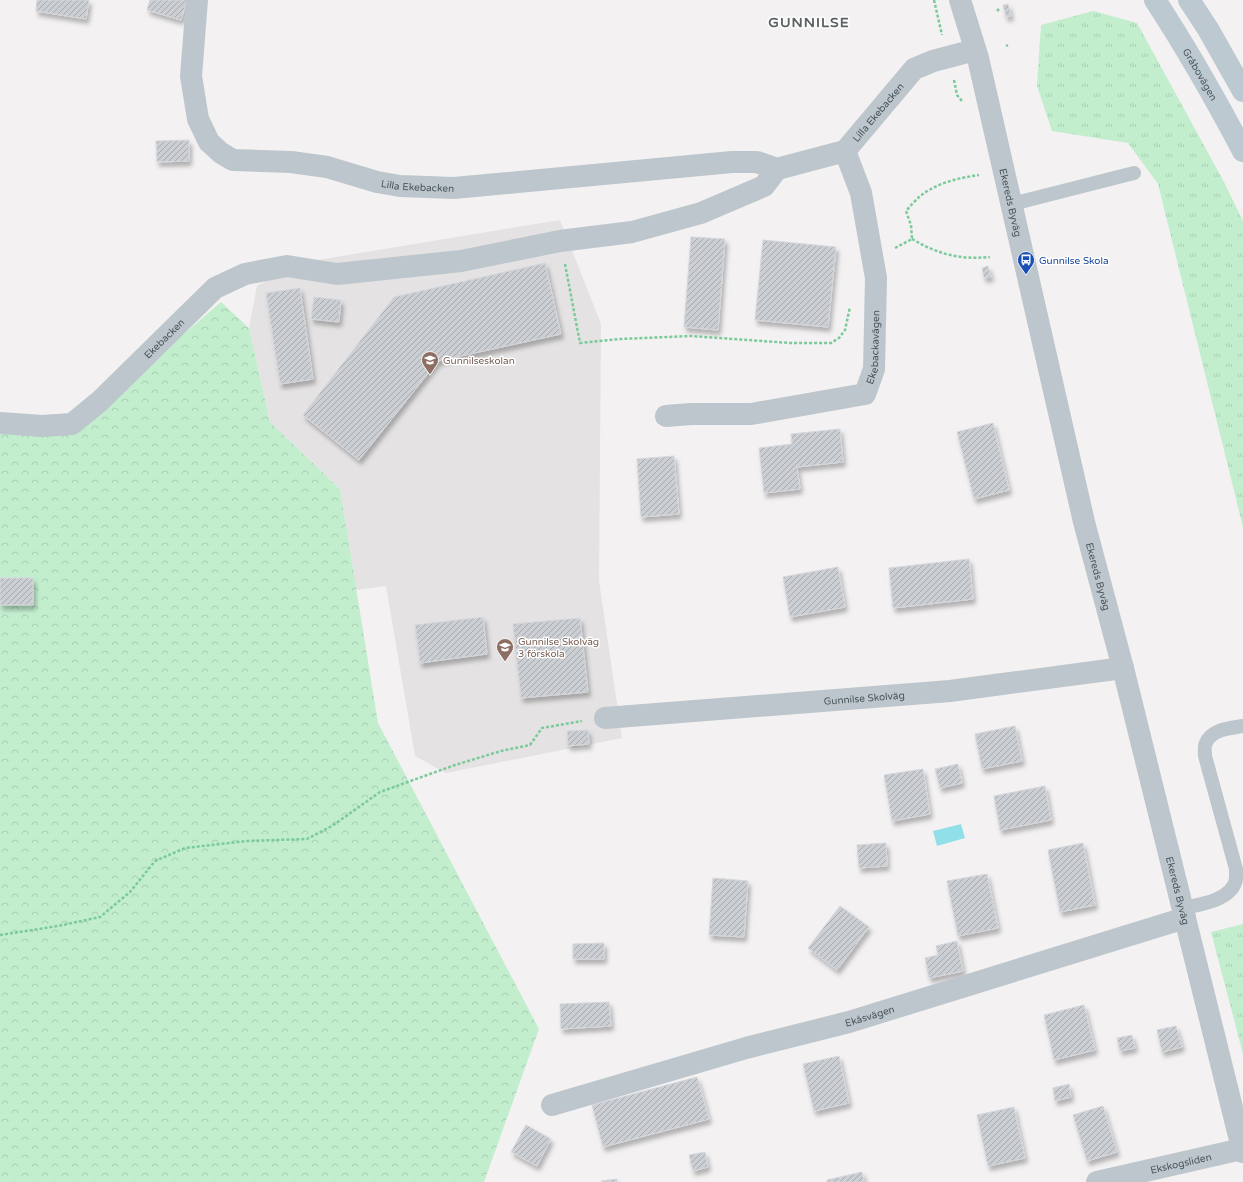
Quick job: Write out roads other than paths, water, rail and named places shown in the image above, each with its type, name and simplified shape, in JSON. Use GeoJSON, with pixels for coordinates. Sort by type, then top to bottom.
{"type":"FeatureCollection","features":[{"type":"Feature","properties":{"kind":"main road","name":"Gråbovägen"},"geometry":{"type":"LineString","coordinates":[[1155,0],[1176,32],[1222,111],[1243,151]]}},
{"type":"Feature","properties":{"kind":"main road"},"geometry":{"type":"LineString","coordinates":[[1189,0],[1208,29],[1243,91]]}},
{"type":"Feature","properties":{"kind":"street","name":"Lilla Ekebacken"},"geometry":{"type":"LineString","coordinates":[[197,0],[191,76],[198,119],[209,142],[221,153],[233,160],[291,162],[327,167],[377,182],[400,186],[454,188],[732,162],[757,162],[777,169],[846,151],[914,69],[933,61],[975,50]]}},
{"type":"Feature","properties":{"kind":"street","name":"Ekereds Byväg"},"geometry":{"type":"LineString","coordinates":[[960,0],[975,50],[1012,204],[1026,274],[1084,522],[1123,668],[1243,1151]]}},
{"type":"Feature","properties":{"kind":"street","name":"Ekebackavägen"},"geometry":{"type":"LineString","coordinates":[[666,416],[691,414],[750,414],[865,394],[874,369],[876,278],[862,193],[846,151]]}},
{"type":"Feature","properties":{"kind":"street","name":"Ekebacken"},"geometry":{"type":"LineString","coordinates":[[0,423],[42,426],[72,424],[100,401],[215,288],[244,274],[287,266],[337,274],[461,261],[560,241],[632,232],[701,213],[764,186],[777,169]]}},
{"type":"Feature","properties":{"kind":"street","name":"Gunnilse Skolväg"},"geometry":{"type":"LineString","coordinates":[[605,718],[950,691],[1123,668]]}},
{"type":"Feature","properties":{"kind":"street","name":"Ekåsvägen"},"geometry":{"type":"LineString","coordinates":[[552,1105],[746,1048],[849,1022],[1184,913]]}},
{"type":"Feature","properties":{"kind":"street","name":"Ekskogsliden"},"geometry":{"type":"LineString","coordinates":[[1097,1182],[1243,1151]]}},
{"type":"Feature","properties":{"kind":"lane"},"geometry":{"type":"LineString","coordinates":[[1012,204],[1134,173]]}},
{"type":"Feature","properties":{"kind":"lane"},"geometry":{"type":"LineString","coordinates":[[1184,913],[1217,900],[1228,893],[1236,880],[1236,869],[1205,756],[1206,743],[1211,735],[1220,730],[1243,726]]}},
{"type":"Feature","properties":{"kind":"water"},"geometry":{"type":"Polygon","coordinates":[[[961,824],[965,838],[937,846],[933,831],[961,824]]]}},
{"type":"Feature","properties":{"kind":"place","name":"Gunnilse Skola"},"geometry":{"type":"Point","coordinates":[1026,275]}},
{"type":"Feature","properties":{"kind":"place","name":"Gunnilseskolan"},"geometry":{"type":"Point","coordinates":[430,375]}},
{"type":"Feature","properties":{"kind":"place","name":"Gunnilse Skolväg 3 förskola"},"geometry":{"type":"Point","coordinates":[505,662]}},
{"type":"Feature","properties":{"kind":"district","name":"GUNNILSE"},"geometry":{"type":"Point","coordinates":[809,22]}}]}
